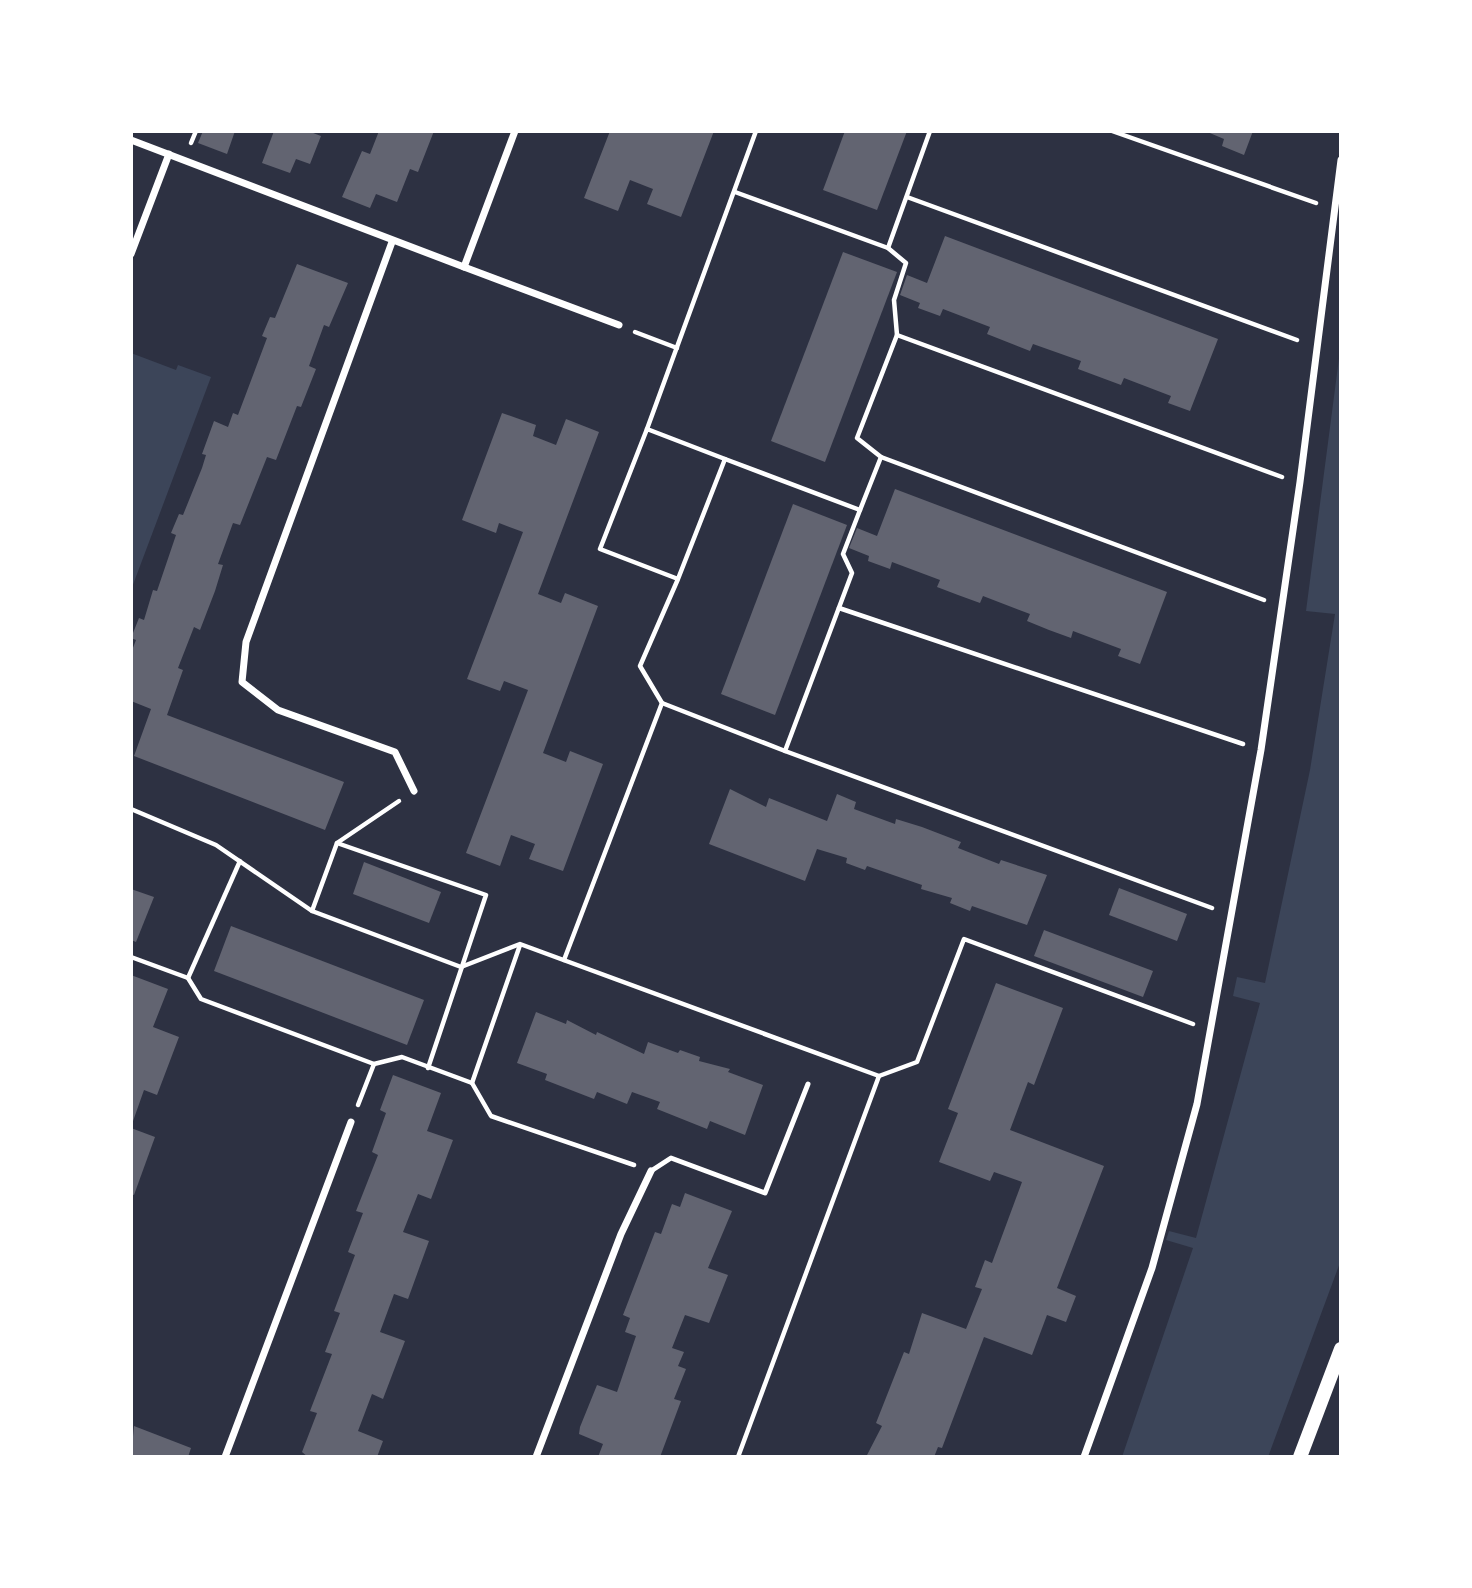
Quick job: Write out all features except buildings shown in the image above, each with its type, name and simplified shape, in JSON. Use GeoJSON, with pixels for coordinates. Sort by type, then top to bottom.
{"type":"FeatureCollection","features":[{"type":"Feature","properties":{"kind":"main road"},"geometry":{"type":"LineString","coordinates":[[1300,1457],[1341,1349]]}},
{"type":"Feature","properties":{"kind":"street"},"geometry":{"type":"LineString","coordinates":[[464,267],[515,131]]}},
{"type":"Feature","properties":{"kind":"street"},"geometry":{"type":"LineString","coordinates":[[131,141],[392,243],[619,325]]}},
{"type":"Feature","properties":{"kind":"street"},"geometry":{"type":"LineString","coordinates":[[131,254],[169,154]]}},
{"type":"Feature","properties":{"kind":"street"},"geometry":{"type":"LineString","coordinates":[[1084,1457],[1152,1268],[1197,1104],[1229,913],[1261,750],[1300,482],[1341,160]]}},
{"type":"Feature","properties":{"kind":"street"},"geometry":{"type":"LineString","coordinates":[[392,243],[246,642],[242,682],[278,710],[395,752],[414,790]]}},
{"type":"Feature","properties":{"kind":"street"},"geometry":{"type":"LineString","coordinates":[[225,1457],[351,1122]]}},
{"type":"Feature","properties":{"kind":"street"},"geometry":{"type":"LineString","coordinates":[[536,1457],[621,1234],[651,1171]]}},
{"type":"Feature","properties":{"kind":"lane"},"geometry":{"type":"LineString","coordinates":[[651,1171],[671,1158],[765,1193],[808,1084]]}},
{"type":"Feature","properties":{"kind":"path"},"geometry":{"type":"LineString","coordinates":[[678,579],[600,549],[756,131]]}},
{"type":"Feature","properties":{"kind":"path"},"geometry":{"type":"LineString","coordinates":[[888,248],[930,131]]}},
{"type":"Feature","properties":{"kind":"path"},"geometry":{"type":"LineString","coordinates":[[1112,131],[1334,210]]}},
{"type":"Feature","properties":{"kind":"path"},"geometry":{"type":"LineString","coordinates":[[735,192],[888,248],[906,263],[894,300],[897,335],[857,438],[881,457],[1282,606]]}},
{"type":"Feature","properties":{"kind":"path"},"geometry":{"type":"LineString","coordinates":[[907,197],[1318,348]]}},
{"type":"Feature","properties":{"kind":"path"},"geometry":{"type":"LineString","coordinates":[[619,325],[677,348]]}},
{"type":"Feature","properties":{"kind":"path"},"geometry":{"type":"LineString","coordinates":[[897,335],[1241,464],[1300,482]]}},
{"type":"Feature","properties":{"kind":"path"},"geometry":{"type":"LineString","coordinates":[[647,429],[860,510]]}},
{"type":"Feature","properties":{"kind":"path"},"geometry":{"type":"LineString","coordinates":[[785,751],[852,573],[843,554],[881,457]]}},
{"type":"Feature","properties":{"kind":"path"},"geometry":{"type":"LineString","coordinates":[[725,459],[678,579],[640,666],[662,703],[785,751],[1229,913]]}},
{"type":"Feature","properties":{"kind":"path"},"geometry":{"type":"LineString","coordinates":[[839,608],[1261,750]]}},
{"type":"Feature","properties":{"kind":"path"},"geometry":{"type":"LineString","coordinates":[[564,960],[662,703]]}},
{"type":"Feature","properties":{"kind":"path"},"geometry":{"type":"LineString","coordinates":[[313,911],[337,843],[414,790]]}},
{"type":"Feature","properties":{"kind":"path"},"geometry":{"type":"LineString","coordinates":[[131,809],[216,845],[313,911],[461,967],[520,944],[879,1076],[917,1062],[964,939],[1211,1031]]}},
{"type":"Feature","properties":{"kind":"path"},"geometry":{"type":"LineString","coordinates":[[337,843],[486,895],[428,1068]]}},
{"type":"Feature","properties":{"kind":"path"},"geometry":{"type":"LineString","coordinates":[[188,978],[240,861]]}},
{"type":"Feature","properties":{"kind":"path"},"geometry":{"type":"LineString","coordinates":[[472,1083],[520,944]]}},
{"type":"Feature","properties":{"kind":"path"},"geometry":{"type":"LineString","coordinates":[[131,957],[188,978],[201,999],[374,1064],[402,1057],[472,1083],[491,1116],[651,1171]]}},
{"type":"Feature","properties":{"kind":"path"},"geometry":{"type":"LineString","coordinates":[[351,1122],[374,1064]]}},
{"type":"Feature","properties":{"kind":"path"},"geometry":{"type":"LineString","coordinates":[[738,1457],[879,1076]]}},
{"type":"Feature","properties":{"kind":"shaded area"},"geometry":{"type":"Polygon","coordinates":[[[1341,343],[1341,1260],[1268,1457],[1122,1457],[1193,1248],[1166,1240],[1169,1231],[1196,1238],[1260,1003],[1233,996],[1237,977],[1265,983],[1310,770],[1335,614],[1306,611],[1341,343]]]}},
{"type":"Feature","properties":{"kind":"shaded area"},"geometry":{"type":"Polygon","coordinates":[[[131,353],[176,370],[178,365],[211,377],[131,590],[131,353]]]}}]}
